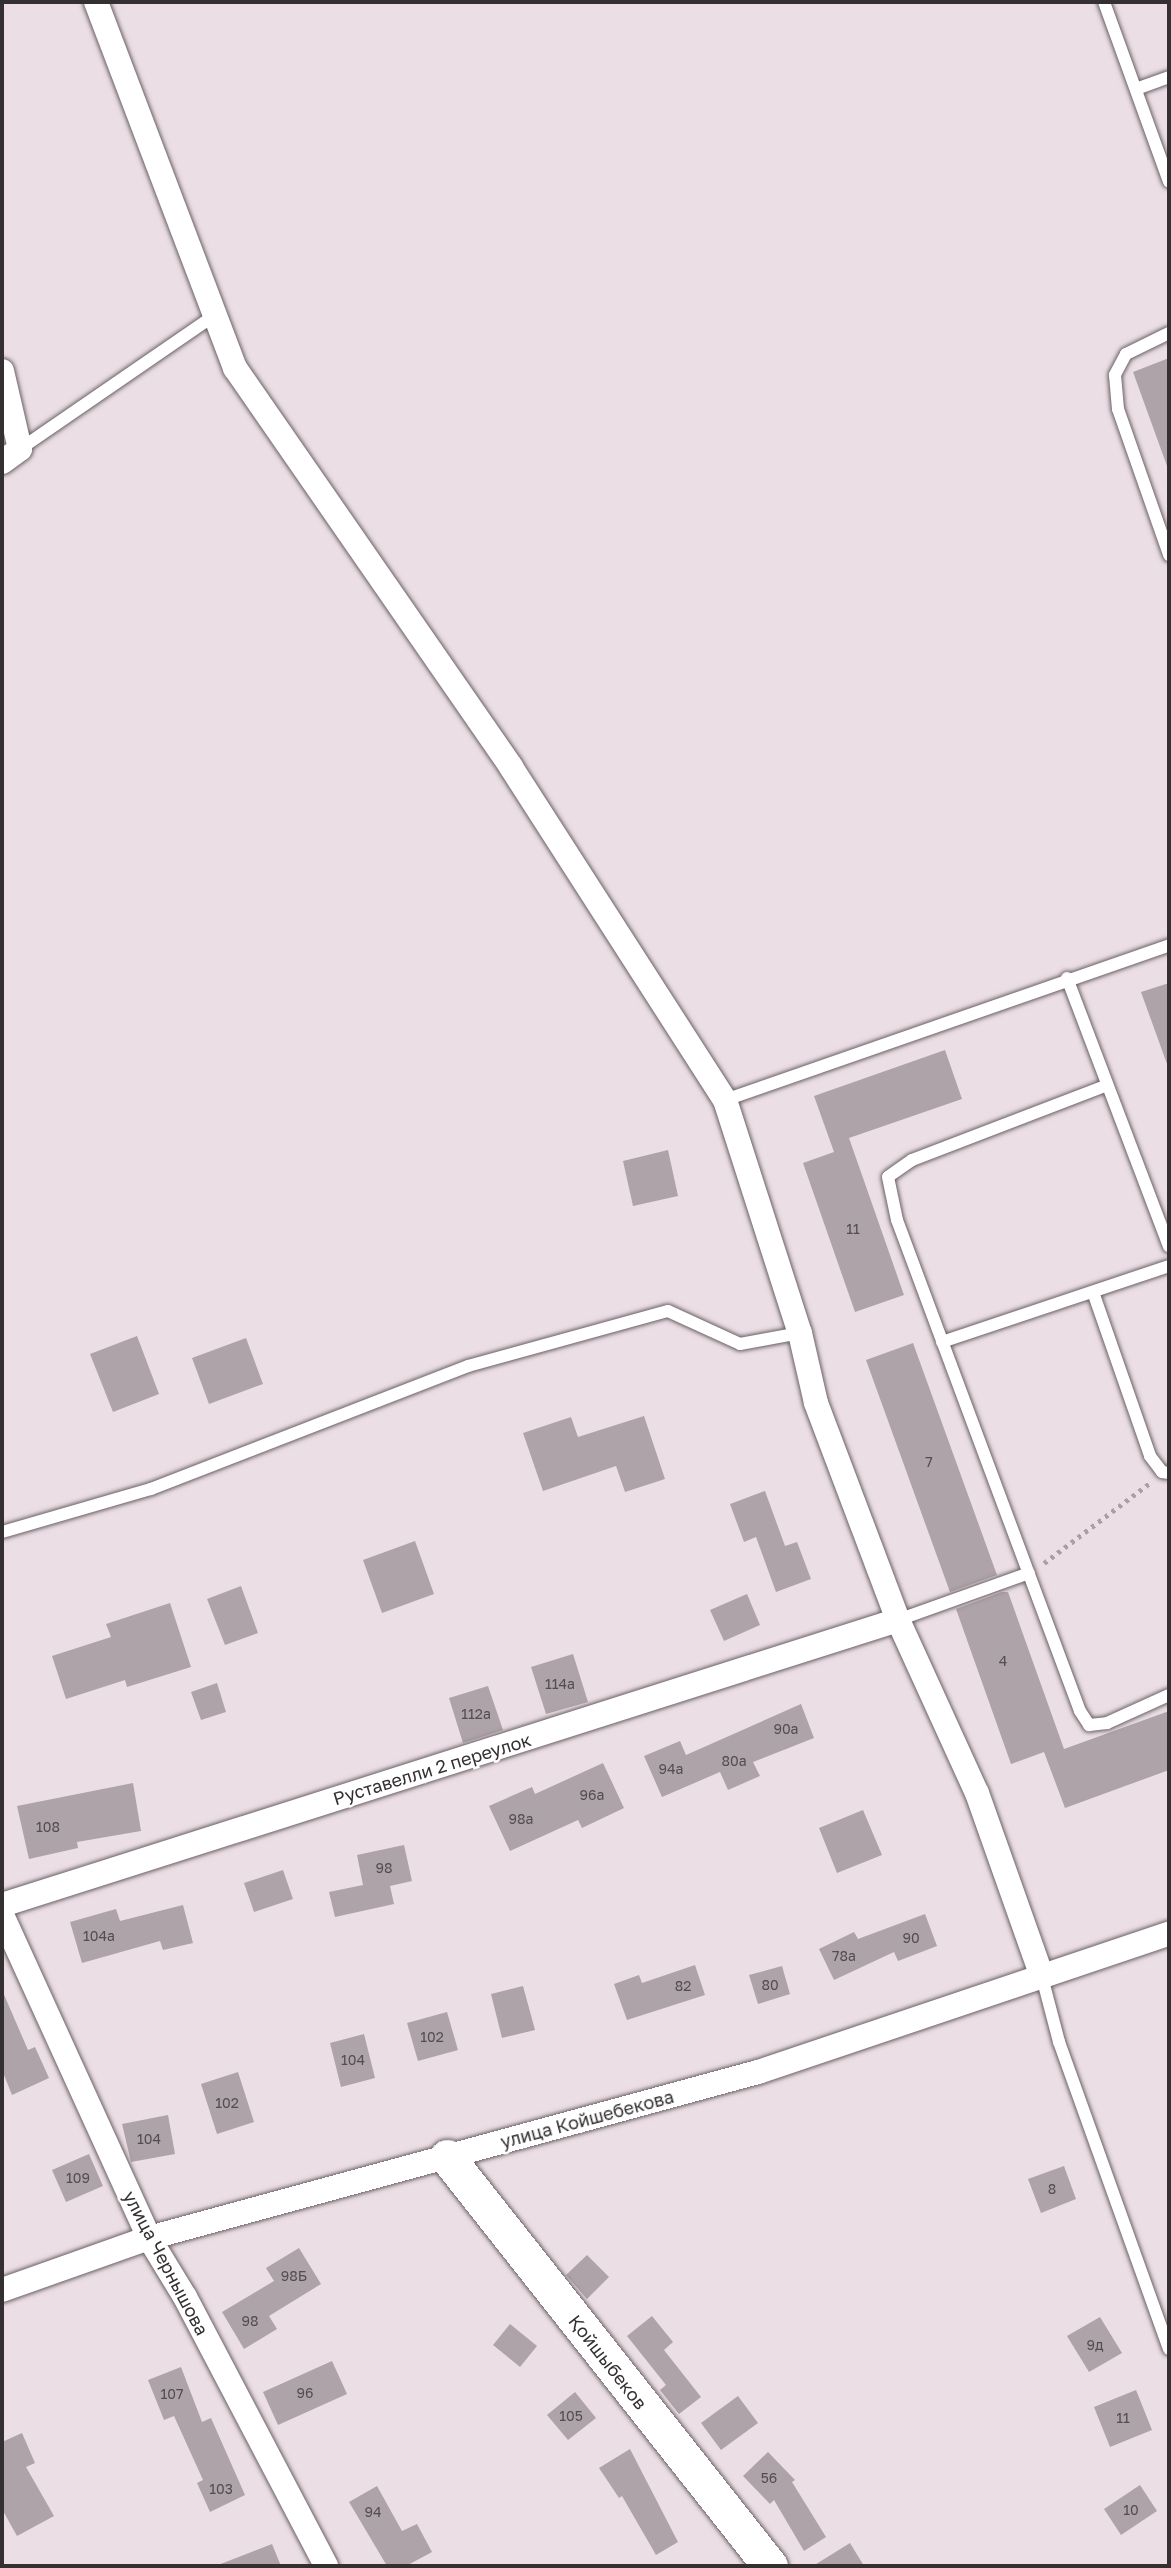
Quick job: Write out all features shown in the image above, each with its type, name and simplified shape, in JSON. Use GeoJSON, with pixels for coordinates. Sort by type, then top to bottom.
{"type":"FeatureCollection","features":[{"type":"Feature","properties":{"kind":"street"},"geometry":{"type":"LineString","coordinates":[[96,2],[235,368],[511,767],[725,1100],[800,1334],[816,1403],[898,1620],[977,1793],[1042,1977]]}},
{"type":"Feature","properties":{"kind":"street"},"geometry":{"type":"LineString","coordinates":[[2,371],[11,455]]}},
{"type":"Feature","properties":{"kind":"street","name":"Руставелли 2 переулок"},"geometry":{"type":"LineString","coordinates":[[2,1905],[863,1634],[898,1620]]}},
{"type":"Feature","properties":{"kind":"street","name":"улица Чернышова"},"geometry":{"type":"LineString","coordinates":[[2,1915],[149,2238],[326,2566]]}},
{"type":"Feature","properties":{"kind":"street","name":"улица Койшебекова"},"geometry":{"type":"LineString","coordinates":[[2,2290],[149,2238],[758,2072],[1169,1934]]}},
{"type":"Feature","properties":{"kind":"street","name":"Қойшыбеков"},"geometry":{"type":"LineString","coordinates":[[447,2157],[770,2566]]}},
{"type":"Feature","properties":{"kind":"lane"},"geometry":{"type":"LineString","coordinates":[[1104,2],[1169,182]]}},
{"type":"Feature","properties":{"kind":"lane"},"geometry":{"type":"LineString","coordinates":[[1136,89],[1169,77]]}},
{"type":"Feature","properties":{"kind":"lane"},"geometry":{"type":"LineString","coordinates":[[11,455],[215,315]]}},
{"type":"Feature","properties":{"kind":"lane"},"geometry":{"type":"LineString","coordinates":[[1169,333],[1126,354],[1115,375],[1118,409],[1169,555]]}},
{"type":"Feature","properties":{"kind":"lane"},"geometry":{"type":"LineString","coordinates":[[725,1100],[1068,978],[1169,945]]}},
{"type":"Feature","properties":{"kind":"lane"},"geometry":{"type":"LineString","coordinates":[[1068,978],[1105,1086],[1169,1247]]}},
{"type":"Feature","properties":{"kind":"lane"},"geometry":{"type":"LineString","coordinates":[[1105,1086],[912,1160],[888,1177],[897,1220],[1088,1725],[1107,1723],[1169,1695]]}},
{"type":"Feature","properties":{"kind":"lane"},"geometry":{"type":"LineString","coordinates":[[942,1342],[1169,1266]]}},
{"type":"Feature","properties":{"kind":"lane"},"geometry":{"type":"LineString","coordinates":[[1093,1292],[1150,1456],[1165,1472]]}},
{"type":"Feature","properties":{"kind":"lane"},"geometry":{"type":"LineString","coordinates":[[2,1532],[150,1489],[468,1366],[668,1311],[740,1343],[800,1334]]}},
{"type":"Feature","properties":{"kind":"lane"},"geometry":{"type":"LineString","coordinates":[[898,1620],[1029,1573]]}},
{"type":"Feature","properties":{"kind":"lane"},"geometry":{"type":"LineString","coordinates":[[1042,1977],[1059,2042],[1169,2349]]}},
{"type":"Feature","properties":{"kind":"path"},"geometry":{"type":"LineString","coordinates":[[1029,1573],[1104,1522],[1165,1472]]}},
{"type":"Feature","properties":{"kind":"building"},"geometry":{"type":"Polygon","coordinates":[[[1169,358],[1169,465],[1167,466],[1133,372],[1169,358]]]}},
{"type":"Feature","properties":{"kind":"building"},"geometry":{"type":"Polygon","coordinates":[[[1169,983],[1169,1064],[1167,1064],[1141,992],[1169,983]]]}},
{"type":"Feature","properties":{"kind":"building"},"geometry":{"type":"Polygon","coordinates":[[[945,1050],[962,1099],[849,1138],[904,1295],[855,1312],[803,1163],[834,1152],[814,1096],[945,1050]]]}},
{"type":"Feature","properties":{"kind":"building"},"geometry":{"type":"Polygon","coordinates":[[[668,1150],[678,1196],[633,1206],[623,1161],[668,1150]]]}},
{"type":"Feature","properties":{"kind":"building"},"geometry":{"type":"Polygon","coordinates":[[[137,1336],[159,1394],[113,1412],[90,1354],[137,1336]]]}},
{"type":"Feature","properties":{"kind":"building"},"geometry":{"type":"Polygon","coordinates":[[[246,1338],[263,1384],[209,1404],[192,1358],[246,1338]]]}},
{"type":"Feature","properties":{"kind":"building"},"geometry":{"type":"Polygon","coordinates":[[[913,1343],[997,1575],[950,1592],[866,1360],[913,1343]]]}},
{"type":"Feature","properties":{"kind":"building"},"geometry":{"type":"Polygon","coordinates":[[[644,1416],[665,1479],[625,1492],[616,1466],[543,1491],[523,1433],[571,1417],[578,1437],[644,1416]]]}},
{"type":"Feature","properties":{"kind":"building"},"geometry":{"type":"Polygon","coordinates":[[[765,1491],[785,1546],[797,1542],[811,1579],[776,1592],[756,1537],[744,1542],[730,1504],[765,1491]]]}},
{"type":"Feature","properties":{"kind":"building"},"geometry":{"type":"Polygon","coordinates":[[[415,1541],[434,1594],[382,1613],[363,1560],[415,1541]]]}},
{"type":"Feature","properties":{"kind":"building"},"geometry":{"type":"Polygon","coordinates":[[[241,1586],[258,1633],[225,1645],[207,1599],[241,1586]]]}},
{"type":"Feature","properties":{"kind":"building"},"geometry":{"type":"Polygon","coordinates":[[[1008,1592],[1064,1749],[1169,1711],[1169,1770],[1065,1808],[1044,1752],[1011,1764],[956,1609],[1008,1592]]]}},
{"type":"Feature","properties":{"kind":"building"},"geometry":{"type":"Polygon","coordinates":[[[747,1594],[760,1625],[724,1641],[710,1610],[747,1594]]]}},
{"type":"Feature","properties":{"kind":"building"},"geometry":{"type":"Polygon","coordinates":[[[170,1603],[191,1667],[127,1687],[125,1680],[66,1699],[52,1656],[111,1637],[106,1624],[170,1603]]]}},
{"type":"Feature","properties":{"kind":"building"},"geometry":{"type":"Polygon","coordinates":[[[573,1654],[588,1702],[546,1714],[531,1667],[573,1654]]]}},
{"type":"Feature","properties":{"kind":"building"},"geometry":{"type":"Polygon","coordinates":[[[217,1683],[226,1712],[201,1720],[191,1692],[217,1683]]]}},
{"type":"Feature","properties":{"kind":"building"},"geometry":{"type":"Polygon","coordinates":[[[488,1686],[503,1730],[463,1743],[449,1698],[488,1686]]]}},
{"type":"Feature","properties":{"kind":"building"},"geometry":{"type":"Polygon","coordinates":[[[801,1704],[814,1738],[753,1762],[760,1776],[728,1790],[720,1772],[662,1797],[644,1756],[680,1741],[686,1755],[801,1704]]]}},
{"type":"Feature","properties":{"kind":"building"},"geometry":{"type":"Polygon","coordinates":[[[603,1763],[624,1808],[582,1828],[578,1820],[510,1851],[489,1806],[532,1787],[535,1794],[603,1763]]]}},
{"type":"Feature","properties":{"kind":"building"},"geometry":{"type":"Polygon","coordinates":[[[133,1783],[141,1831],[77,1842],[78,1848],[29,1859],[17,1806],[133,1783]]]}},
{"type":"Feature","properties":{"kind":"building"},"geometry":{"type":"Polygon","coordinates":[[[863,1810],[882,1855],[837,1873],[819,1828],[863,1810]]]}},
{"type":"Feature","properties":{"kind":"building"},"geometry":{"type":"Polygon","coordinates":[[[404,1845],[412,1881],[390,1886],[394,1904],[335,1917],[329,1892],[363,1885],[357,1855],[404,1845]]]}},
{"type":"Feature","properties":{"kind":"building"},"geometry":{"type":"Polygon","coordinates":[[[283,1870],[293,1899],[254,1912],[244,1883],[283,1870]]]}},
{"type":"Feature","properties":{"kind":"building"},"geometry":{"type":"Polygon","coordinates":[[[183,1905],[193,1943],[163,1950],[160,1941],[82,1963],[70,1922],[116,1909],[120,1921],[183,1905]]]}},
{"type":"Feature","properties":{"kind":"building"},"geometry":{"type":"Polygon","coordinates":[[[925,1914],[937,1946],[898,1961],[894,1952],[834,1980],[819,1949],[854,1932],[858,1939],[925,1914]]]}},
{"type":"Feature","properties":{"kind":"building"},"geometry":{"type":"Polygon","coordinates":[[[695,1965],[705,1995],[627,2020],[614,1984],[639,1975],[642,1983],[695,1965]]]}},
{"type":"Feature","properties":{"kind":"building"},"geometry":{"type":"Polygon","coordinates":[[[782,1966],[790,1994],[758,2004],[749,1975],[782,1966]]]}},
{"type":"Feature","properties":{"kind":"building"},"geometry":{"type":"Polygon","coordinates":[[[523,1986],[535,2030],[502,2038],[491,1994],[523,1986]]]}},
{"type":"Feature","properties":{"kind":"building"},"geometry":{"type":"Polygon","coordinates":[[[2,1990],[28,2050],[35,2047],[49,2078],[12,2095],[2,2070],[2,1990]]]}},
{"type":"Feature","properties":{"kind":"building"},"geometry":{"type":"Polygon","coordinates":[[[447,2012],[458,2050],[418,2061],[407,2023],[447,2012]]]}},
{"type":"Feature","properties":{"kind":"building"},"geometry":{"type":"Polygon","coordinates":[[[364,2034],[375,2078],[341,2087],[330,2043],[364,2034]]]}},
{"type":"Feature","properties":{"kind":"building"},"geometry":{"type":"Polygon","coordinates":[[[238,2072],[254,2122],[217,2134],[201,2084],[238,2072]]]}},
{"type":"Feature","properties":{"kind":"building"},"geometry":{"type":"Polygon","coordinates":[[[168,2115],[175,2154],[131,2162],[122,2124],[168,2115]]]}},
{"type":"Feature","properties":{"kind":"building"},"geometry":{"type":"Polygon","coordinates":[[[89,2154],[103,2186],[66,2202],[52,2170],[89,2154]]]}},
{"type":"Feature","properties":{"kind":"building"},"geometry":{"type":"Polygon","coordinates":[[[1064,2166],[1076,2199],[1041,2213],[1028,2179],[1064,2166]]]}},
{"type":"Feature","properties":{"kind":"building"},"geometry":{"type":"Polygon","coordinates":[[[299,2248],[321,2284],[269,2316],[277,2329],[244,2349],[222,2312],[274,2281],[266,2268],[299,2248]]]}},
{"type":"Feature","properties":{"kind":"building"},"geometry":{"type":"Polygon","coordinates":[[[587,2255],[609,2277],[587,2299],[566,2275],[587,2255]]]}},
{"type":"Feature","properties":{"kind":"building"},"geometry":{"type":"Polygon","coordinates":[[[652,2316],[673,2342],[664,2350],[701,2397],[679,2414],[660,2390],[666,2385],[627,2336],[652,2316]]]}},
{"type":"Feature","properties":{"kind":"building"},"geometry":{"type":"Polygon","coordinates":[[[1100,2317],[1122,2353],[1089,2372],[1067,2336],[1100,2317]]]}},
{"type":"Feature","properties":{"kind":"building"},"geometry":{"type":"Polygon","coordinates":[[[510,2324],[537,2346],[520,2367],[493,2345],[510,2324]]]}},
{"type":"Feature","properties":{"kind":"building"},"geometry":{"type":"Polygon","coordinates":[[[332,2361],[347,2394],[278,2425],[263,2392],[332,2361]]]}},
{"type":"Feature","properties":{"kind":"building"},"geometry":{"type":"Polygon","coordinates":[[[181,2367],[202,2422],[211,2418],[245,2495],[210,2512],[197,2483],[203,2480],[174,2416],[164,2420],[148,2380],[181,2367]]]}},
{"type":"Feature","properties":{"kind":"building"},"geometry":{"type":"Polygon","coordinates":[[[1136,2390],[1152,2430],[1110,2447],[1094,2407],[1136,2390]]]}},
{"type":"Feature","properties":{"kind":"building"},"geometry":{"type":"Polygon","coordinates":[[[575,2392],[596,2418],[568,2440],[547,2415],[575,2392]]]}},
{"type":"Feature","properties":{"kind":"building"},"geometry":{"type":"Polygon","coordinates":[[[738,2396],[758,2423],[721,2450],[701,2423],[738,2396]]]}},
{"type":"Feature","properties":{"kind":"building"},"geometry":{"type":"Polygon","coordinates":[[[22,2433],[35,2463],[26,2467],[54,2516],[17,2536],[2,2509],[2,2442],[22,2433]]]}},
{"type":"Feature","properties":{"kind":"building"},"geometry":{"type":"Polygon","coordinates":[[[630,2449],[678,2542],[656,2555],[622,2496],[619,2498],[599,2468],[630,2449]]]}},
{"type":"Feature","properties":{"kind":"building"},"geometry":{"type":"Polygon","coordinates":[[[768,2452],[795,2480],[792,2482],[826,2537],[804,2551],[774,2500],[770,2504],[743,2476],[768,2452]]]}},
{"type":"Feature","properties":{"kind":"building"},"geometry":{"type":"Polygon","coordinates":[[[1140,2485],[1157,2511],[1121,2535],[1104,2509],[1140,2485]]]}},
{"type":"Feature","properties":{"kind":"building"},"geometry":{"type":"Polygon","coordinates":[[[377,2486],[402,2531],[417,2524],[432,2552],[406,2566],[387,2566],[349,2502],[377,2486]]]}},
{"type":"Feature","properties":{"kind":"building"},"geometry":{"type":"Polygon","coordinates":[[[850,2543],[864,2566],[813,2566],[850,2543]]]}},
{"type":"Feature","properties":{"kind":"building"},"geometry":{"type":"Polygon","coordinates":[[[272,2544],[281,2566],[218,2565],[272,2544]]]}}]}
